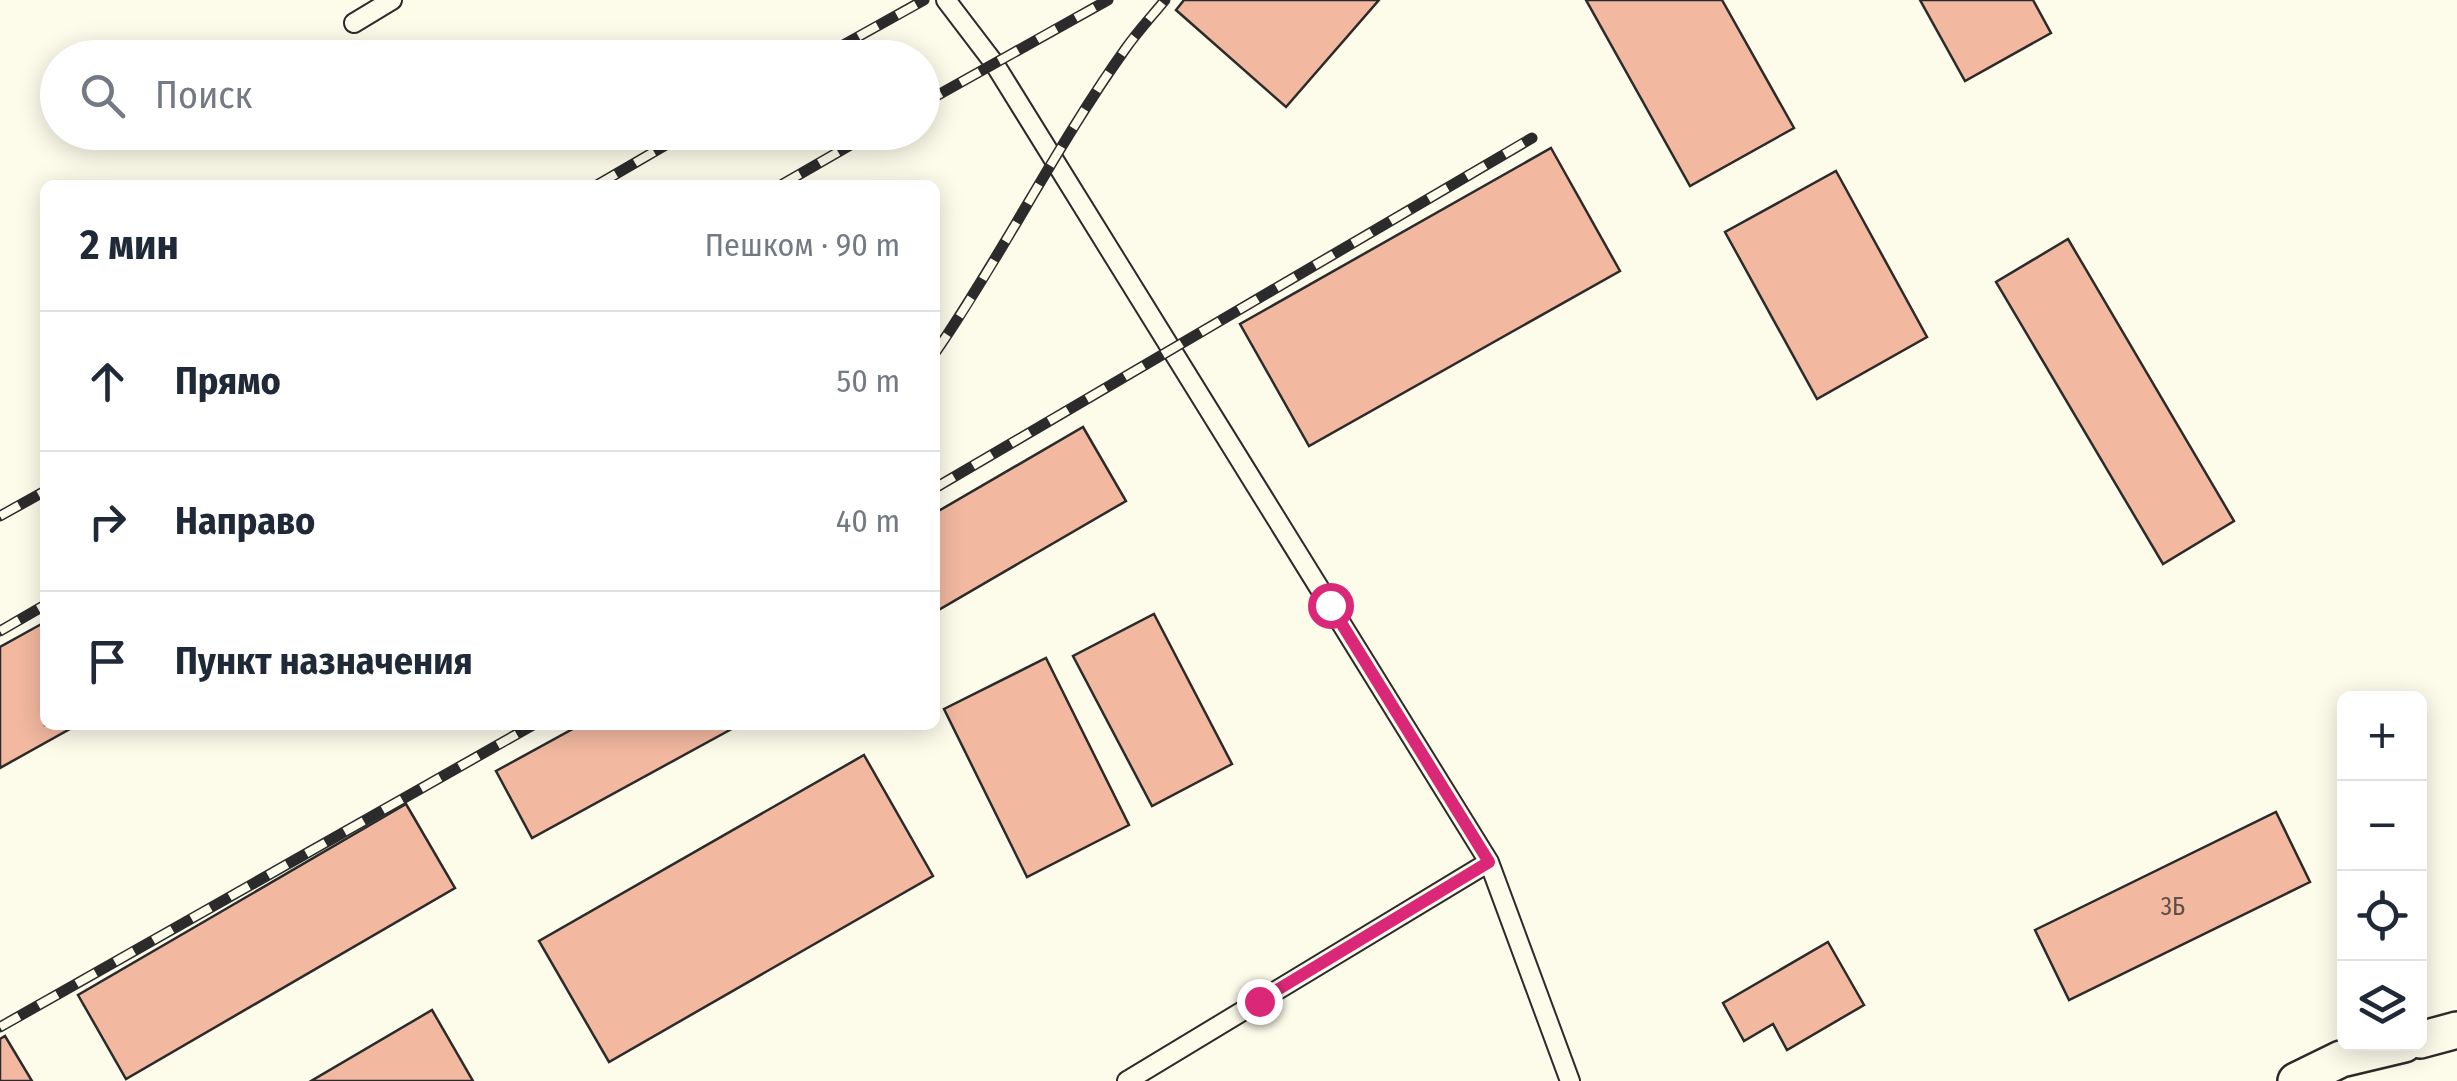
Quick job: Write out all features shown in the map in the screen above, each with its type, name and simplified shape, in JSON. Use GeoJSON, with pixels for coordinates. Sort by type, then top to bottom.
{"type":"FeatureCollection","features":[{"type":"Feature","properties":{"kind":"street"},"geometry":{"type":"LineString","coordinates":[[2427,1038],[2457,1030]]}},
{"type":"Feature","properties":{"kind":"street"},"geometry":{"type":"LineString","coordinates":[[2296,1081],[2341,1059],[2375,1051]]}},
{"type":"Feature","properties":{"kind":"lane"},"geometry":{"type":"LineString","coordinates":[[354,23],[392,0]]}},
{"type":"Feature","properties":{"kind":"lane"},"geometry":{"type":"LineString","coordinates":[[946,0],[994,64],[1489,862],[1570,1081]]}},
{"type":"Feature","properties":{"kind":"lane"},"geometry":{"type":"LineString","coordinates":[[1127,1081],[1489,862]]}},
{"type":"Feature","properties":{"kind":"building"},"geometry":{"type":"Polygon","coordinates":[[[1184,0],[1379,0],[1286,107],[1176,10],[1184,0]]]}},
{"type":"Feature","properties":{"kind":"building"},"geometry":{"type":"Polygon","coordinates":[[[1586,0],[1722,0],[1794,128],[1690,186],[1586,0]]]}},
{"type":"Feature","properties":{"kind":"building"},"geometry":{"type":"Polygon","coordinates":[[[1920,0],[2033,0],[2051,33],[1965,81],[1920,0]]]}},
{"type":"Feature","properties":{"kind":"building"},"geometry":{"type":"Polygon","coordinates":[[[1551,148],[1620,271],[1309,446],[1240,324],[1551,148]]]}},
{"type":"Feature","properties":{"kind":"building"},"geometry":{"type":"Polygon","coordinates":[[[1836,171],[1927,337],[1817,399],[1725,232],[1836,171]]]}},
{"type":"Feature","properties":{"kind":"building"},"geometry":{"type":"Polygon","coordinates":[[[2068,239],[2234,521],[2163,564],[1996,282],[2068,239]]]}},
{"type":"Feature","properties":{"kind":"building"},"geometry":{"type":"Polygon","coordinates":[[[1083,427],[1126,501],[940,609],[940,510],[1083,427]]]}},
{"type":"Feature","properties":{"kind":"building"},"geometry":{"type":"Polygon","coordinates":[[[1154,614],[1232,764],[1152,806],[1073,656],[1154,614]]]}},
{"type":"Feature","properties":{"kind":"building"},"geometry":{"type":"Polygon","coordinates":[[[40,625],[40,730],[68,730],[0,768],[0,647],[40,625]]]}},
{"type":"Feature","properties":{"kind":"building"},"geometry":{"type":"Polygon","coordinates":[[[1046,658],[1129,825],[1027,877],[944,709],[1046,658]]]}},
{"type":"Feature","properties":{"kind":"building"},"geometry":{"type":"Polygon","coordinates":[[[571,730],[730,730],[532,838],[496,771],[571,730]]]}},
{"type":"Feature","properties":{"kind":"building"},"geometry":{"type":"Polygon","coordinates":[[[864,755],[933,876],[609,1062],[539,941],[864,755]]]}},
{"type":"Feature","properties":{"kind":"building"},"geometry":{"type":"Polygon","coordinates":[[[406,804],[455,888],[126,1079],[78,995],[406,804]]]}},
{"type":"Feature","properties":{"kind":"building"},"geometry":{"type":"Polygon","coordinates":[[[2276,812],[2310,882],[2069,1000],[2035,930],[2276,812]]]}},
{"type":"Feature","properties":{"kind":"building"},"geometry":{"type":"Polygon","coordinates":[[[1828,942],[1864,1005],[1787,1050],[1773,1024],[1744,1041],[1723,1003],[1828,942]]]}},
{"type":"Feature","properties":{"kind":"building"},"geometry":{"type":"Polygon","coordinates":[[[432,1010],[473,1081],[311,1081],[432,1010]]]}},
{"type":"Feature","properties":{"kind":"building"},"geometry":{"type":"Polygon","coordinates":[[[5,1036],[32,1081],[0,1081],[0,1039],[5,1036]]]}},
{"type":"Feature","properties":{"kind":"railway"},"geometry":{"type":"LineString","coordinates":[[852,40],[924,0]]}},
{"type":"Feature","properties":{"kind":"railway"},"geometry":{"type":"LineString","coordinates":[[940,94],[1108,0]]}},
{"type":"Feature","properties":{"kind":"railway"},"geometry":{"type":"LineString","coordinates":[[940,345],[1100,85],[1165,0]]}},
{"type":"Feature","properties":{"kind":"railway"},"geometry":{"type":"LineString","coordinates":[[940,485],[1532,138]]}},
{"type":"Feature","properties":{"kind":"railway"},"geometry":{"type":"LineString","coordinates":[[606,180],[657,150]]}},
{"type":"Feature","properties":{"kind":"railway"},"geometry":{"type":"LineString","coordinates":[[790,180],[842,150]]}},
{"type":"Feature","properties":{"kind":"railway"},"geometry":{"type":"LineString","coordinates":[[0,516],[40,494]]}},
{"type":"Feature","properties":{"kind":"railway"},"geometry":{"type":"LineString","coordinates":[[0,631],[40,608]]}},
{"type":"Feature","properties":{"kind":"railway"},"geometry":{"type":"LineString","coordinates":[[0,1027],[524,730]]}},
{"type":"Feature","properties":{"kind":"route"},"geometry":{"type":"LineString","coordinates":[[1259,1001],[1489,862],[1330,605]]}}]}
